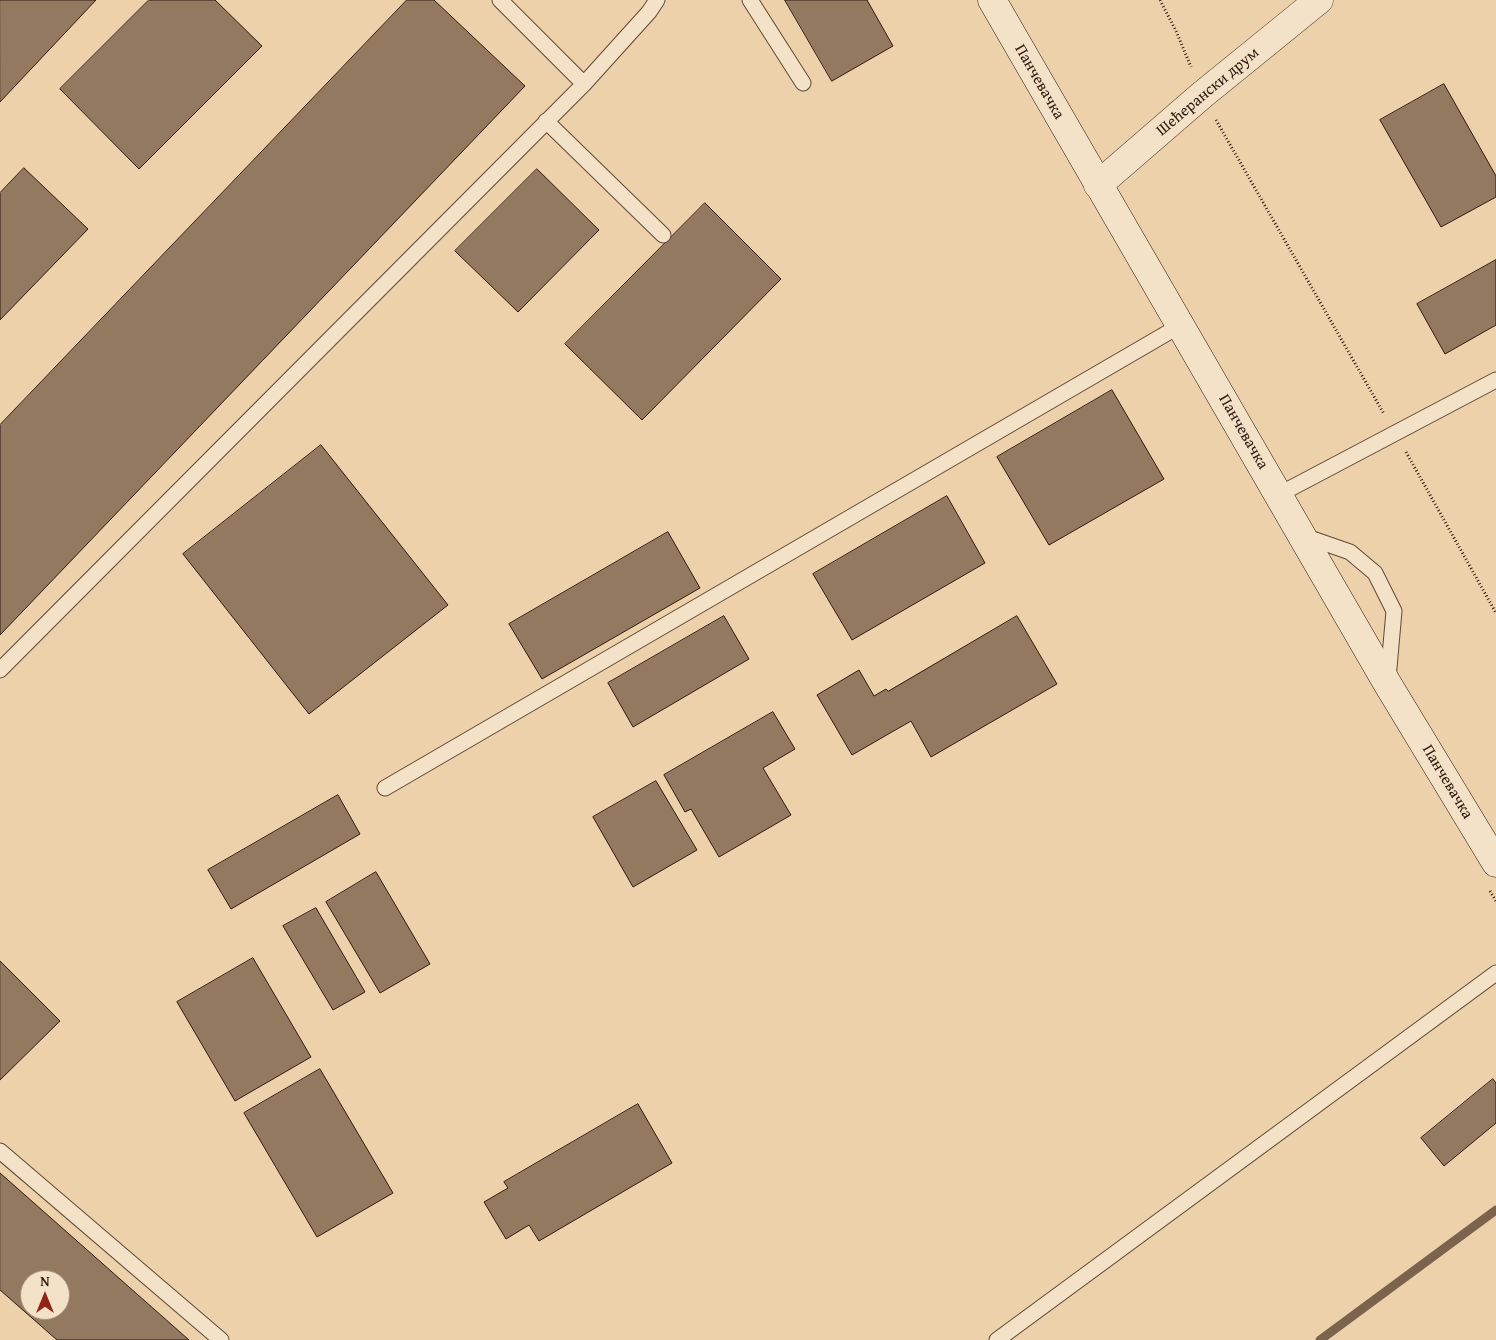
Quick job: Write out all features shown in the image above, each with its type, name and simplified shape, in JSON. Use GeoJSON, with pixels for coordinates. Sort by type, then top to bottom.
{"type":"FeatureCollection","features":[{"type":"Feature","properties":{"kind":"street","name":"Панчевачка"},"geometry":{"type":"LineString","coordinates":[[992,0],[1387,683],[1496,863]]}},
{"type":"Feature","properties":{"kind":"street","name":"Шећерански друм"},"geometry":{"type":"LineString","coordinates":[[1098,185],[1202,95],[1319,0]]}},
{"type":"Feature","properties":{"kind":"lane"},"geometry":{"type":"LineString","coordinates":[[500,0],[584,84]]}},
{"type":"Feature","properties":{"kind":"lane"},"geometry":{"type":"LineString","coordinates":[[0,670],[584,84],[649,12],[657,0]]}},
{"type":"Feature","properties":{"kind":"lane"},"geometry":{"type":"LineString","coordinates":[[750,0],[803,83]]}},
{"type":"Feature","properties":{"kind":"lane"},"geometry":{"type":"LineString","coordinates":[[546,122],[663,235]]}},
{"type":"Feature","properties":{"kind":"lane"},"geometry":{"type":"LineString","coordinates":[[385,788],[1181,326]]}},
{"type":"Feature","properties":{"kind":"lane"},"geometry":{"type":"LineString","coordinates":[[1278,495],[1496,380]]}},
{"type":"Feature","properties":{"kind":"lane"},"geometry":{"type":"LineString","coordinates":[[1302,536],[1350,552],[1375,573],[1394,611],[1387,683]]}},
{"type":"Feature","properties":{"kind":"lane"},"geometry":{"type":"LineString","coordinates":[[997,1340],[1496,974]]}},
{"type":"Feature","properties":{"kind":"lane"},"geometry":{"type":"LineString","coordinates":[[0,1151],[221,1340]]}},
{"type":"Feature","properties":{"kind":"path"},"geometry":{"type":"LineString","coordinates":[[1160,0],[1176,31],[1202,95],[1496,613]]}},
{"type":"Feature","properties":{"kind":"building"},"geometry":{"type":"Polygon","coordinates":[[[0,0],[96,0],[0,102],[0,0]]]}},
{"type":"Feature","properties":{"kind":"building"},"geometry":{"type":"Polygon","coordinates":[[[149,0],[215,0],[262,46],[139,169],[60,89],[149,0]]]}},
{"type":"Feature","properties":{"kind":"building"},"geometry":{"type":"Polygon","coordinates":[[[407,0],[434,0],[525,86],[0,635],[0,425],[407,0]]]}},
{"type":"Feature","properties":{"kind":"building"},"geometry":{"type":"Polygon","coordinates":[[[785,0],[867,0],[893,46],[832,81],[785,0]]]}},
{"type":"Feature","properties":{"kind":"building"},"geometry":{"type":"Polygon","coordinates":[[[1444,84],[1496,176],[1496,197],[1441,227],[1380,120],[1444,84]]]}},
{"type":"Feature","properties":{"kind":"building"},"geometry":{"type":"Polygon","coordinates":[[[24,168],[88,229],[0,320],[0,193],[24,168]]]}},
{"type":"Feature","properties":{"kind":"building"},"geometry":{"type":"Polygon","coordinates":[[[537,169],[599,230],[518,312],[455,251],[537,169]]]}},
{"type":"Feature","properties":{"kind":"building"},"geometry":{"type":"Polygon","coordinates":[[[705,203],[781,279],[642,420],[565,344],[705,203]]]}},
{"type":"Feature","properties":{"kind":"building"},"geometry":{"type":"Polygon","coordinates":[[[1496,260],[1496,325],[1445,354],[1417,304],[1496,260]]]}},
{"type":"Feature","properties":{"kind":"building"},"geometry":{"type":"Polygon","coordinates":[[[1112,390],[1164,479],[1049,545],[997,457],[1112,390]]]}},
{"type":"Feature","properties":{"kind":"building"},"geometry":{"type":"Polygon","coordinates":[[[321,445],[448,605],[309,714],[183,554],[321,445]]]}},
{"type":"Feature","properties":{"kind":"building"},"geometry":{"type":"Polygon","coordinates":[[[947,496],[985,563],[852,640],[813,574],[947,496]]]}},
{"type":"Feature","properties":{"kind":"building"},"geometry":{"type":"Polygon","coordinates":[[[668,532],[700,588],[542,679],[509,624],[668,532]]]}},
{"type":"Feature","properties":{"kind":"building"},"geometry":{"type":"Polygon","coordinates":[[[724,616],[749,659],[633,727],[608,683],[724,616]]]}},
{"type":"Feature","properties":{"kind":"building"},"geometry":{"type":"Polygon","coordinates":[[[1017,616],[1057,684],[931,757],[911,721],[852,755],[817,695],[859,670],[874,696],[886,689],[888,691],[1017,616]]]}},
{"type":"Feature","properties":{"kind":"building"},"geometry":{"type":"Polygon","coordinates":[[[773,712],[795,749],[763,768],[791,815],[719,857],[691,809],[685,812],[664,775],[773,712]]]}},
{"type":"Feature","properties":{"kind":"building"},"geometry":{"type":"Polygon","coordinates":[[[656,781],[697,850],[633,887],[593,817],[656,781]]]}},
{"type":"Feature","properties":{"kind":"building"},"geometry":{"type":"Polygon","coordinates":[[[338,795],[360,834],[231,909],[208,870],[338,795]]]}},
{"type":"Feature","properties":{"kind":"building"},"geometry":{"type":"Polygon","coordinates":[[[376,872],[430,964],[380,993],[326,902],[376,872]]]}},
{"type":"Feature","properties":{"kind":"building"},"geometry":{"type":"Polygon","coordinates":[[[316,908],[365,992],[333,1010],[283,926],[316,908]]]}},
{"type":"Feature","properties":{"kind":"building"},"geometry":{"type":"Polygon","coordinates":[[[253,958],[311,1057],[235,1101],[177,1002],[253,958]]]}},
{"type":"Feature","properties":{"kind":"building"},"geometry":{"type":"Polygon","coordinates":[[[0,961],[60,1021],[0,1080],[0,961]]]}},
{"type":"Feature","properties":{"kind":"building"},"geometry":{"type":"Polygon","coordinates":[[[320,1069],[393,1193],[317,1237],[244,1113],[320,1069]]]}},
{"type":"Feature","properties":{"kind":"building"},"geometry":{"type":"Polygon","coordinates":[[[1493,1079],[1496,1083],[1496,1123],[1444,1166],[1421,1138],[1493,1079]]]}},
{"type":"Feature","properties":{"kind":"building"},"geometry":{"type":"Polygon","coordinates":[[[638,1104],[672,1163],[539,1241],[529,1225],[506,1239],[484,1202],[508,1188],[504,1182],[638,1104]]]}},
{"type":"Feature","properties":{"kind":"building"},"geometry":{"type":"Polygon","coordinates":[[[0,1173],[189,1340],[57,1340],[34,1320],[70,1320],[70,1270],[20,1270],[20,1308],[0,1290],[0,1173]]]}},
{"type":"Feature","properties":{"kind":"waterway"},"geometry":{"type":"LineString","coordinates":[[1320,1340],[1496,1210]]}}]}
